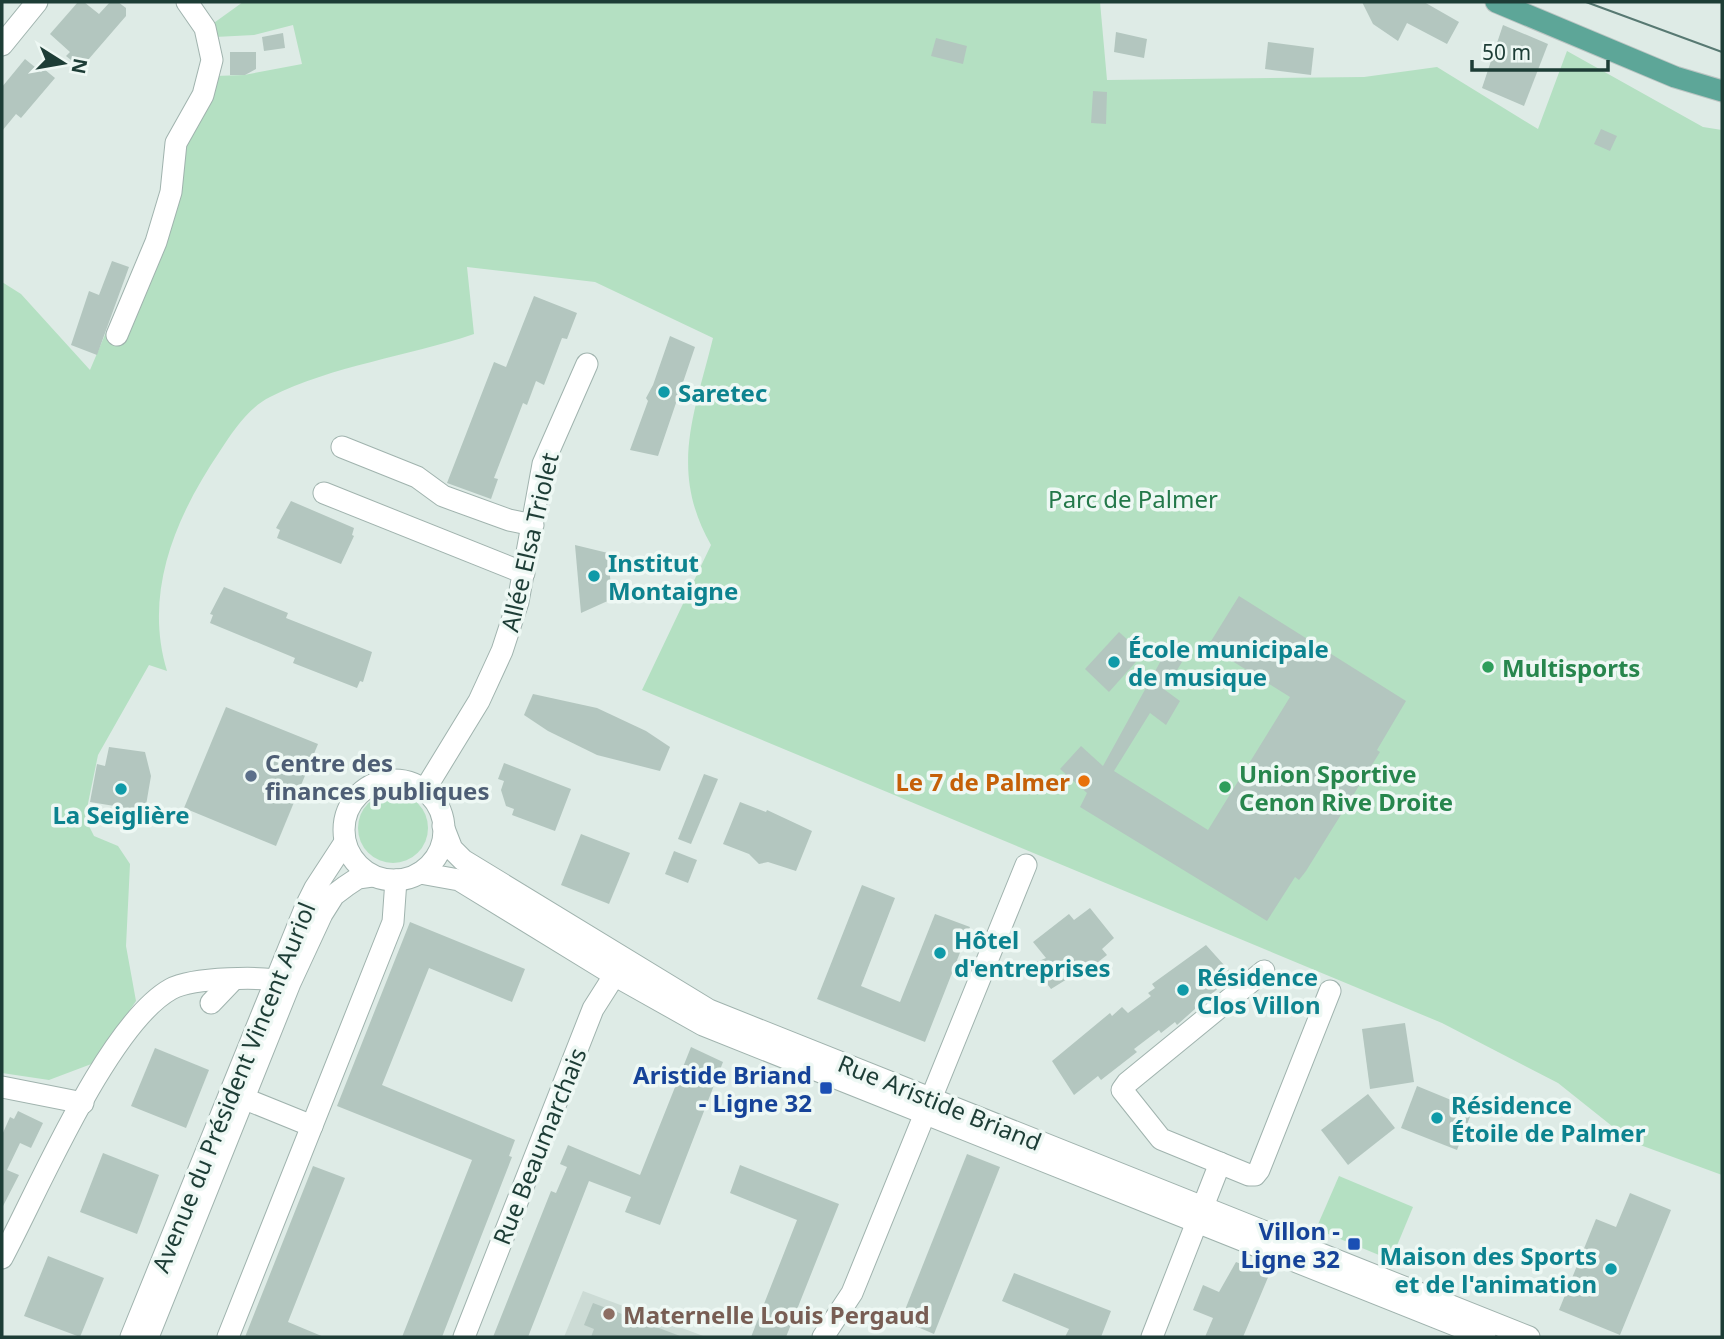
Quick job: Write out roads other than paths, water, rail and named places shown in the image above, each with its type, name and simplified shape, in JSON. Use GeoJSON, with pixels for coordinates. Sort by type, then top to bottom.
{"type":"FeatureCollection","features":[{"type":"Feature","properties":{"kind":"main road"},"geometry":{"type":"LineString","coordinates":[[1496,2],[1675,77],[1722,91]]}},
{"type":"Feature","properties":{"kind":"main road"},"geometry":{"type":"LineString","coordinates":[[1527,2],[1677,65],[1722,79]]}},
{"type":"Feature","properties":{"kind":"street"},"geometry":{"type":"LineString","coordinates":[[2,45],[37,2]]}},
{"type":"Feature","properties":{"kind":"street"},"geometry":{"type":"LineString","coordinates":[[117,335],[156,242],[171,192],[176,143],[203,95],[212,60],[205,28],[187,2]]}},
{"type":"Feature","properties":{"kind":"street","name":"Allée Elsa Triolet"},"geometry":{"type":"LineString","coordinates":[[424,791],[480,701],[502,651],[524,573],[543,464],[587,364]]}},
{"type":"Feature","properties":{"kind":"street"},"geometry":{"type":"LineString","coordinates":[[342,447],[417,477],[443,496],[509,520],[533,525]]}},
{"type":"Feature","properties":{"kind":"street"},"geometry":{"type":"LineString","coordinates":[[324,494],[524,573]]}},
{"type":"Feature","properties":{"kind":"street"},"geometry":{"type":"LineString","coordinates":[[396,780],[411,783],[424,791],[440,813],[443,826],[438,853],[419,873],[396,880],[372,876],[351,856],[345,842],[344,827],[355,799],[367,789],[396,780]]}},
{"type":"Feature","properties":{"kind":"street","name":"Rue Aristide Briand"},"geometry":{"type":"LineString","coordinates":[[443,826],[452,849],[463,860],[703,1025],[930,1106],[1200,1214],[1474,1330],[1529,1337]]}},
{"type":"Feature","properties":{"kind":"street","name":"Avenue du Président Vincent Auriol"},"geometry":{"type":"LineString","coordinates":[[131,1337],[236,1096],[283,981],[315,888],[345,842]]}},
{"type":"Feature","properties":{"kind":"street"},"geometry":{"type":"LineString","coordinates":[[823,1337],[852,1293],[1026,865]]}},
{"type":"Feature","properties":{"kind":"street","name":"Rue Aristide Briand"},"geometry":{"type":"LineString","coordinates":[[419,873],[459,880],[619,968]]}},
{"type":"Feature","properties":{"kind":"street","name":"Avenue du Président Vincent Auriol"},"geometry":{"type":"LineString","coordinates":[[283,981],[334,895],[358,878],[372,876]]}},
{"type":"Feature","properties":{"kind":"street"},"geometry":{"type":"LineString","coordinates":[[228,1337],[393,922],[396,880]]}},
{"type":"Feature","properties":{"kind":"street","name":"Rue Beaumarchais"},"geometry":{"type":"LineString","coordinates":[[464,1337],[593,1009],[619,968]]}},
{"type":"Feature","properties":{"kind":"street"},"geometry":{"type":"LineString","coordinates":[[1264,971],[1127,1083],[1122,1090],[1161,1139],[1249,1175],[1255,1175],[1259,1170],[1330,991]]}},
{"type":"Feature","properties":{"kind":"street"},"geometry":{"type":"LineString","coordinates":[[211,1003],[232,981]]}},
{"type":"Feature","properties":{"kind":"street"},"geometry":{"type":"LineString","coordinates":[[2,1258],[111,1052],[146,1009],[173,988],[205,982],[283,981]]}},
{"type":"Feature","properties":{"kind":"street"},"geometry":{"type":"LineString","coordinates":[[2,1087],[83,1102]]}},
{"type":"Feature","properties":{"kind":"street"},"geometry":{"type":"LineString","coordinates":[[236,1096],[313,1126]]}},
{"type":"Feature","properties":{"kind":"street","name":"Avenue du Président Vincent Auriol"},"geometry":{"type":"LineString","coordinates":[[148,1337],[236,1096]]}},
{"type":"Feature","properties":{"kind":"street"},"geometry":{"type":"LineString","coordinates":[[1152,1337],[1220,1163]]}},
{"type":"Feature","properties":{"kind":"tram line"},"geometry":{"type":"LineString","coordinates":[[1586,2],[1722,52]]}},
{"type":"Feature","properties":{"kind":"place","name":"Saretec"},"geometry":{"type":"Point","coordinates":[664,392]}},
{"type":"Feature","properties":{"kind":"place","name":"Institut Montaigne"},"geometry":{"type":"Point","coordinates":[594,576]}},
{"type":"Feature","properties":{"kind":"place","name":"École municipale de musique"},"geometry":{"type":"Point","coordinates":[1114,662]}},
{"type":"Feature","properties":{"kind":"place","name":"Multisports"},"geometry":{"type":"Point","coordinates":[1488,667]}},
{"type":"Feature","properties":{"kind":"place","name":"Centre des finances publiques"},"geometry":{"type":"Point","coordinates":[251,776]}},
{"type":"Feature","properties":{"kind":"place","name":"Le 7 de Palmer"},"geometry":{"type":"Point","coordinates":[1084,781]}},
{"type":"Feature","properties":{"kind":"place","name":"Union Sportive Cenon Rive Droite"},"geometry":{"type":"Point","coordinates":[1225,787]}},
{"type":"Feature","properties":{"kind":"place","name":"La Seiglière"},"geometry":{"type":"Point","coordinates":[121,789]}},
{"type":"Feature","properties":{"kind":"place","name":"Hôtel d'entreprises"},"geometry":{"type":"Point","coordinates":[940,953]}},
{"type":"Feature","properties":{"kind":"place","name":"Résidence Clos Villon"},"geometry":{"type":"Point","coordinates":[1183,990]}},
{"type":"Feature","properties":{"kind":"place","name":"Aristide Briand - Ligne 32"},"geometry":{"type":"Point","coordinates":[826,1088]}},
{"type":"Feature","properties":{"kind":"place","name":"Résidence Étoile de Palmer"},"geometry":{"type":"Point","coordinates":[1437,1118]}},
{"type":"Feature","properties":{"kind":"place","name":"Villon - Ligne 32"},"geometry":{"type":"Point","coordinates":[1354,1244]}},
{"type":"Feature","properties":{"kind":"place","name":"Maison des Sports et de l'animation"},"geometry":{"type":"Point","coordinates":[1611,1269]}},
{"type":"Feature","properties":{"kind":"place","name":"Maternelle Louis Pergaud"},"geometry":{"type":"Point","coordinates":[609,1314]}},
{"type":"Feature","properties":{"kind":"park label","name":"Parc de Palmer"},"geometry":{"type":"Point","coordinates":[1133,498]}}]}
